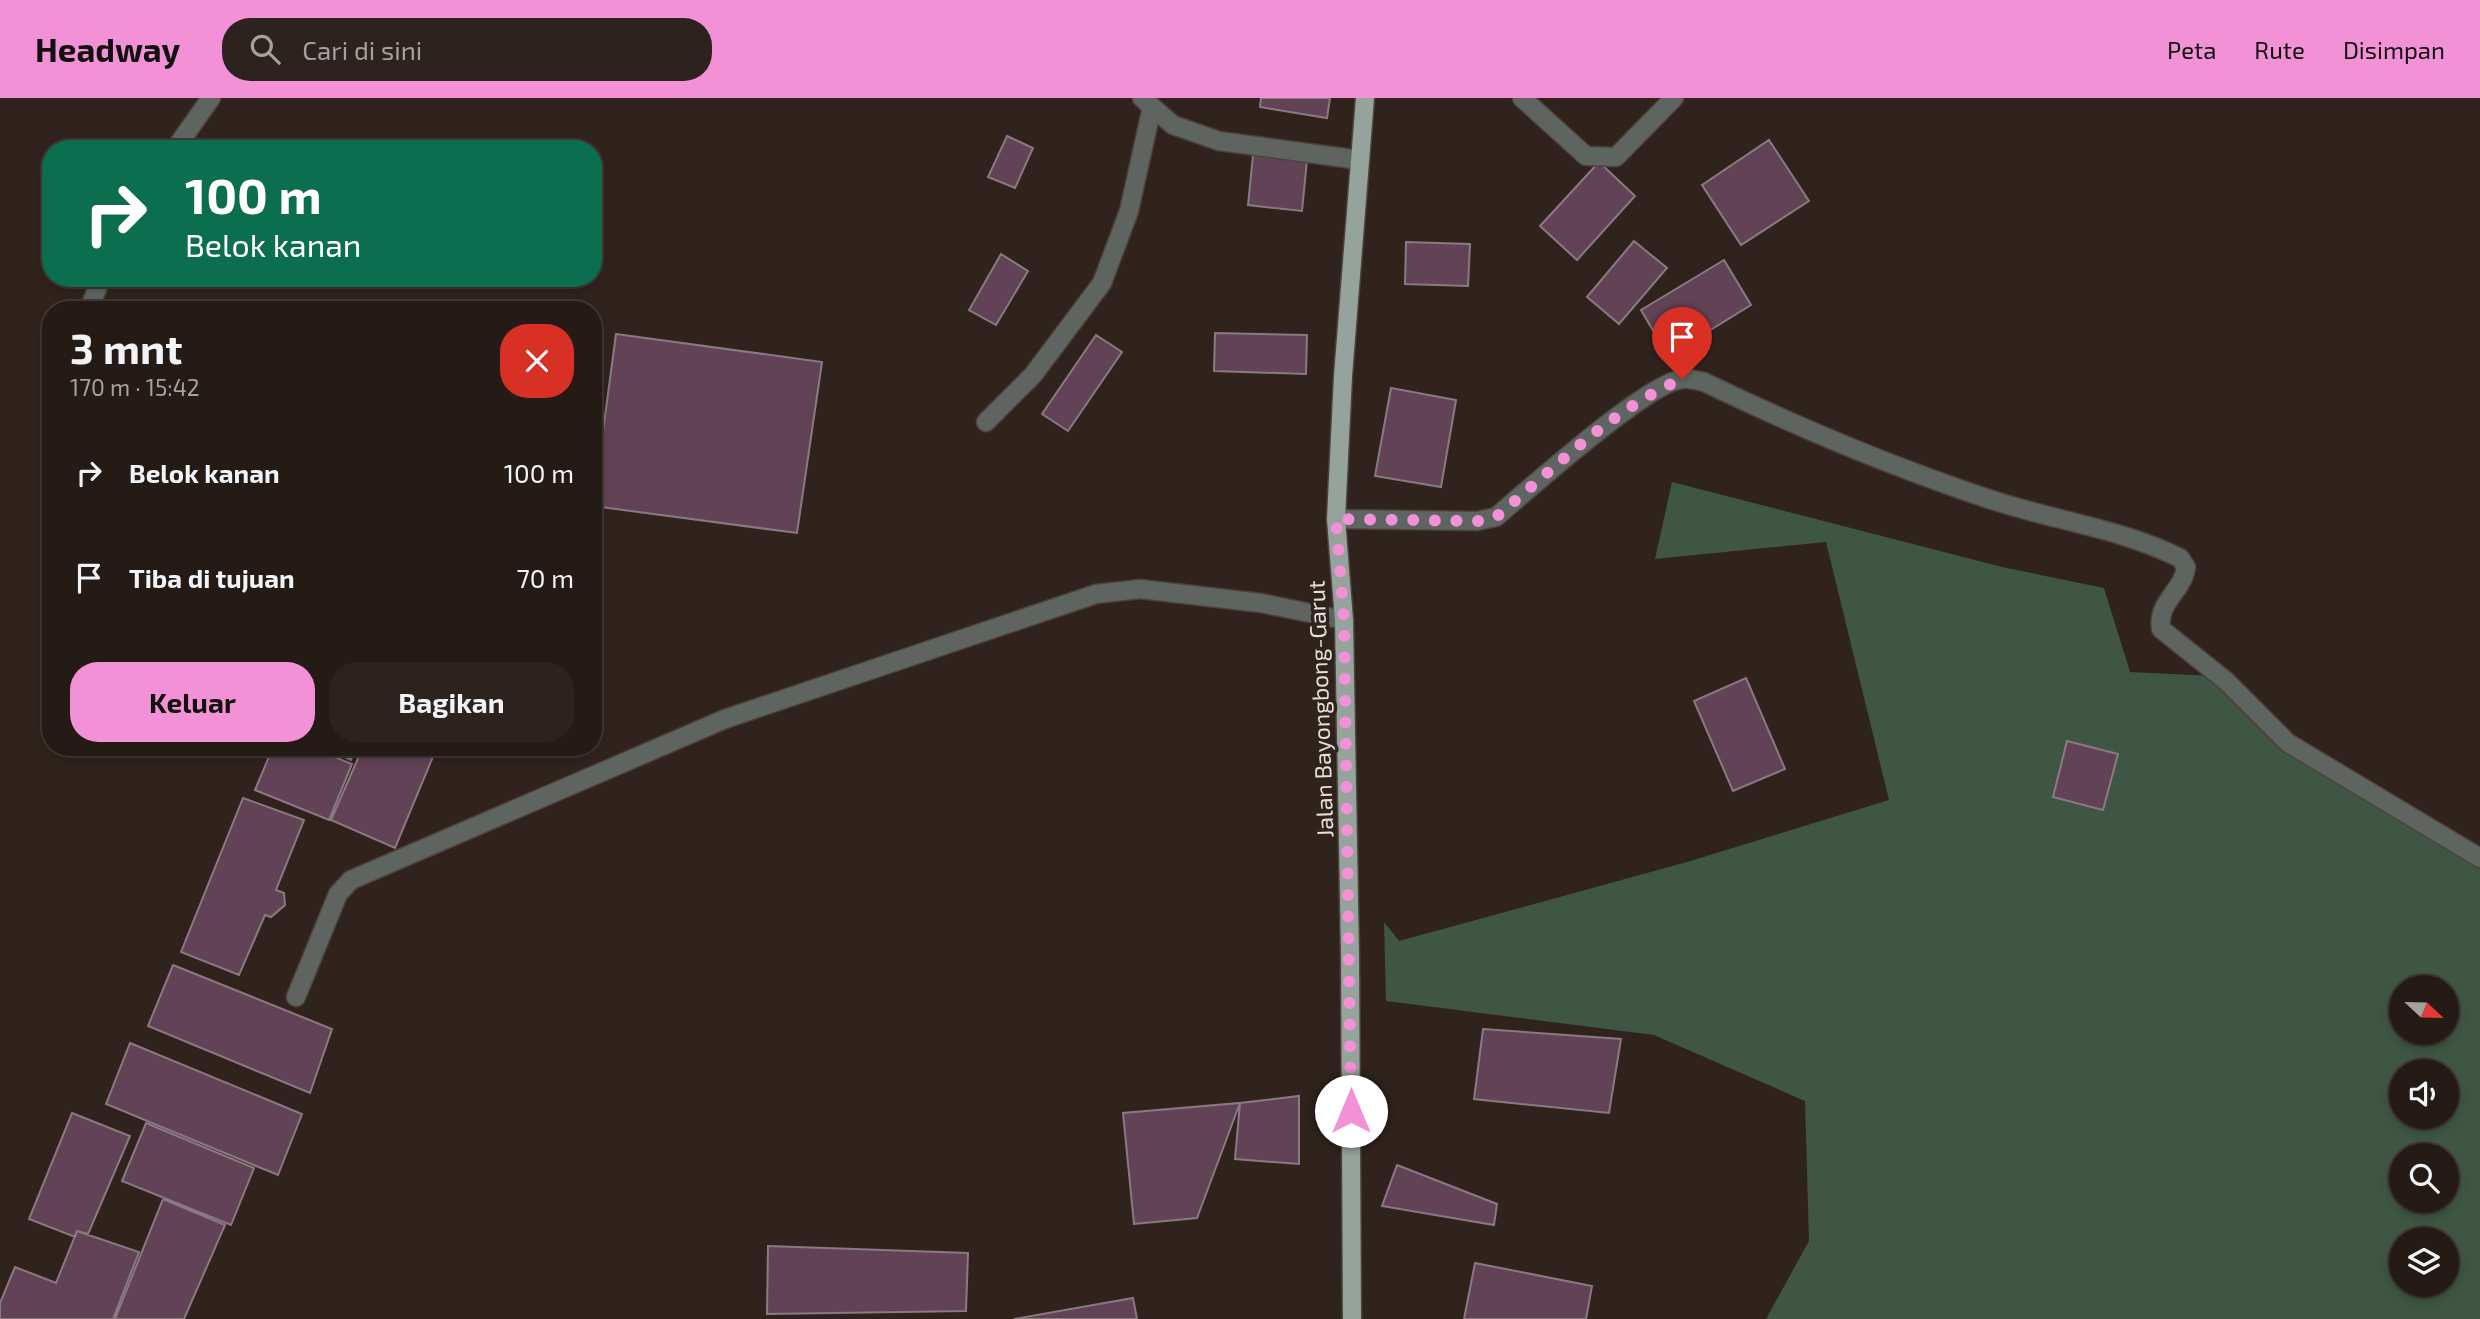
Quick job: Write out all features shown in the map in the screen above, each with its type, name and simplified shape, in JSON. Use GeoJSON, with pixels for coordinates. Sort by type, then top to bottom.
{"type":"FeatureCollection","features":[{"type":"Feature","properties":{"kind":"main road","name":"Jalan Bayongbong-Garut"},"geometry":{"type":"LineString","coordinates":[[1352,1319],[1350,955],[1344,620],[1336,519],[1343,376],[1365,98]]}},
{"type":"Feature","properties":{"kind":"street"},"geometry":{"type":"LineString","coordinates":[[181,140],[211,98]]}},
{"type":"Feature","properties":{"kind":"street"},"geometry":{"type":"LineString","coordinates":[[1522,98],[1586,156],[1603,159],[1616,157],[1674,98]]}},
{"type":"Feature","properties":{"kind":"street"},"geometry":{"type":"LineString","coordinates":[[1147,103],[1173,125],[1219,141],[1360,160]]}},
{"type":"Feature","properties":{"kind":"street"},"geometry":{"type":"LineString","coordinates":[[986,422],[1033,375],[1102,283],[1129,211],[1147,103]]}},
{"type":"Feature","properties":{"kind":"street"},"geometry":{"type":"LineString","coordinates":[[1336,519],[1478,521],[1496,517],[1603,428],[1660,388],[1682,379],[1704,382],[1841,443],[1986,499],[2114,534],[2180,558],[2186,567],[2185,579],[2163,606],[2159,616],[2161,629],[2226,681],[2288,743],[2480,858]]}},
{"type":"Feature","properties":{"kind":"street"},"geometry":{"type":"LineString","coordinates":[[296,997],[338,894],[351,880],[738,714],[1096,594],[1140,589],[1261,603],[1344,620]]}},
{"type":"Feature","properties":{"kind":"green space"},"geometry":{"type":"Polygon","coordinates":[[[1672,482],[2002,567],[2104,588],[2130,672],[2214,676],[2246,708],[2480,859],[2480,1319],[1766,1319],[1809,1241],[1805,1101],[1654,1035],[1386,1001],[1384,922],[1399,941],[1687,862],[1889,800],[1826,542],[1655,559],[1672,482]]]}},
{"type":"Feature","properties":{"kind":"building"},"geometry":{"type":"Polygon","coordinates":[[[1261,98],[1330,98],[1327,118],[1260,107],[1261,98]]]}},
{"type":"Feature","properties":{"kind":"building"},"geometry":{"type":"Polygon","coordinates":[[[1007,136],[1033,148],[1015,188],[988,177],[1007,136]]]}},
{"type":"Feature","properties":{"kind":"building"},"geometry":{"type":"Polygon","coordinates":[[[1769,140],[1809,201],[1741,245],[1702,185],[1769,140]]]}},
{"type":"Feature","properties":{"kind":"building"},"geometry":{"type":"Polygon","coordinates":[[[1253,155],[1307,160],[1302,211],[1248,205],[1253,155]]]}},
{"type":"Feature","properties":{"kind":"building"},"geometry":{"type":"Polygon","coordinates":[[[1599,162],[1635,196],[1577,260],[1540,226],[1599,162]]]}},
{"type":"Feature","properties":{"kind":"building"},"geometry":{"type":"Polygon","coordinates":[[[1634,241],[1667,268],[1619,324],[1587,297],[1634,241]]]}},
{"type":"Feature","properties":{"kind":"building"},"geometry":{"type":"Polygon","coordinates":[[[1406,242],[1470,244],[1468,286],[1405,284],[1406,242]]]}},
{"type":"Feature","properties":{"kind":"building"},"geometry":{"type":"Polygon","coordinates":[[[1001,254],[1028,271],[996,325],[969,310],[1001,254]]]}},
{"type":"Feature","properties":{"kind":"building"},"geometry":{"type":"Polygon","coordinates":[[[1724,260],[1751,305],[1668,356],[1641,310],[1724,260]]]}},
{"type":"Feature","properties":{"kind":"building"},"geometry":{"type":"Polygon","coordinates":[[[1215,333],[1307,335],[1306,374],[1214,371],[1215,333]]]}},
{"type":"Feature","properties":{"kind":"building"},"geometry":{"type":"Polygon","coordinates":[[[616,334],[822,362],[797,533],[602,507],[602,439],[616,334]]]}},
{"type":"Feature","properties":{"kind":"building"},"geometry":{"type":"Polygon","coordinates":[[[1096,335],[1122,352],[1068,431],[1042,414],[1096,335]]]}},
{"type":"Feature","properties":{"kind":"building"},"geometry":{"type":"Polygon","coordinates":[[[1391,388],[1456,400],[1441,487],[1375,476],[1391,388]]]}},
{"type":"Feature","properties":{"kind":"building"},"geometry":{"type":"Polygon","coordinates":[[[1746,678],[1785,769],[1733,791],[1694,701],[1746,678]]]}},
{"type":"Feature","properties":{"kind":"building"},"geometry":{"type":"Polygon","coordinates":[[[2067,741],[2118,754],[2103,810],[2053,797],[2067,741]]]}},
{"type":"Feature","properties":{"kind":"building"},"geometry":{"type":"Polygon","coordinates":[[[269,756],[332,756],[352,764],[329,820],[255,790],[269,756]]]}},
{"type":"Feature","properties":{"kind":"building"},"geometry":{"type":"Polygon","coordinates":[[[359,756],[433,756],[395,848],[331,820],[359,756]]]}},
{"type":"Feature","properties":{"kind":"building"},"geometry":{"type":"Polygon","coordinates":[[[243,798],[304,820],[276,890],[284,893],[285,905],[271,917],[265,915],[239,975],[181,952],[243,798]]]}},
{"type":"Feature","properties":{"kind":"building"},"geometry":{"type":"Polygon","coordinates":[[[173,965],[332,1029],[310,1093],[148,1026],[173,965]]]}},
{"type":"Feature","properties":{"kind":"building"},"geometry":{"type":"Polygon","coordinates":[[[1483,1029],[1621,1039],[1609,1113],[1474,1099],[1483,1029]]]}},
{"type":"Feature","properties":{"kind":"building"},"geometry":{"type":"Polygon","coordinates":[[[130,1043],[302,1114],[278,1175],[106,1104],[130,1043]]]}},
{"type":"Feature","properties":{"kind":"building"},"geometry":{"type":"Polygon","coordinates":[[[1299,1096],[1299,1164],[1235,1159],[1240,1103],[1299,1096]]]}},
{"type":"Feature","properties":{"kind":"building"},"geometry":{"type":"Polygon","coordinates":[[[1240,1103],[1197,1218],[1134,1224],[1123,1113],[1240,1103]]]}},
{"type":"Feature","properties":{"kind":"building"},"geometry":{"type":"Polygon","coordinates":[[[72,1113],[130,1136],[88,1234],[77,1231],[75,1237],[29,1219],[72,1113]]]}},
{"type":"Feature","properties":{"kind":"building"},"geometry":{"type":"Polygon","coordinates":[[[146,1123],[254,1168],[231,1225],[122,1181],[146,1123]]]}},
{"type":"Feature","properties":{"kind":"building"},"geometry":{"type":"Polygon","coordinates":[[[1397,1165],[1497,1204],[1494,1225],[1382,1206],[1397,1165]]]}},
{"type":"Feature","properties":{"kind":"building"},"geometry":{"type":"Polygon","coordinates":[[[163,1199],[225,1225],[184,1319],[115,1319],[163,1199]]]}},
{"type":"Feature","properties":{"kind":"building"},"geometry":{"type":"Polygon","coordinates":[[[77,1231],[139,1252],[113,1319],[0,1319],[0,1303],[15,1267],[56,1283],[77,1231]]]}},
{"type":"Feature","properties":{"kind":"building"},"geometry":{"type":"Polygon","coordinates":[[[768,1246],[968,1253],[966,1311],[767,1314],[768,1246]]]}},
{"type":"Feature","properties":{"kind":"building"},"geometry":{"type":"Polygon","coordinates":[[[1475,1263],[1592,1286],[1586,1319],[1464,1319],[1475,1263]]]}},
{"type":"Feature","properties":{"kind":"building"},"geometry":{"type":"Polygon","coordinates":[[[1133,1298],[1137,1319],[1014,1319],[1133,1298]]]}},
{"type":"Feature","properties":{"kind":"route"},"geometry":{"type":"LineString","coordinates":[[1351,1111],[1344,620],[1336,519],[1478,521],[1496,517],[1603,428],[1660,388],[1682,379]]}}]}
